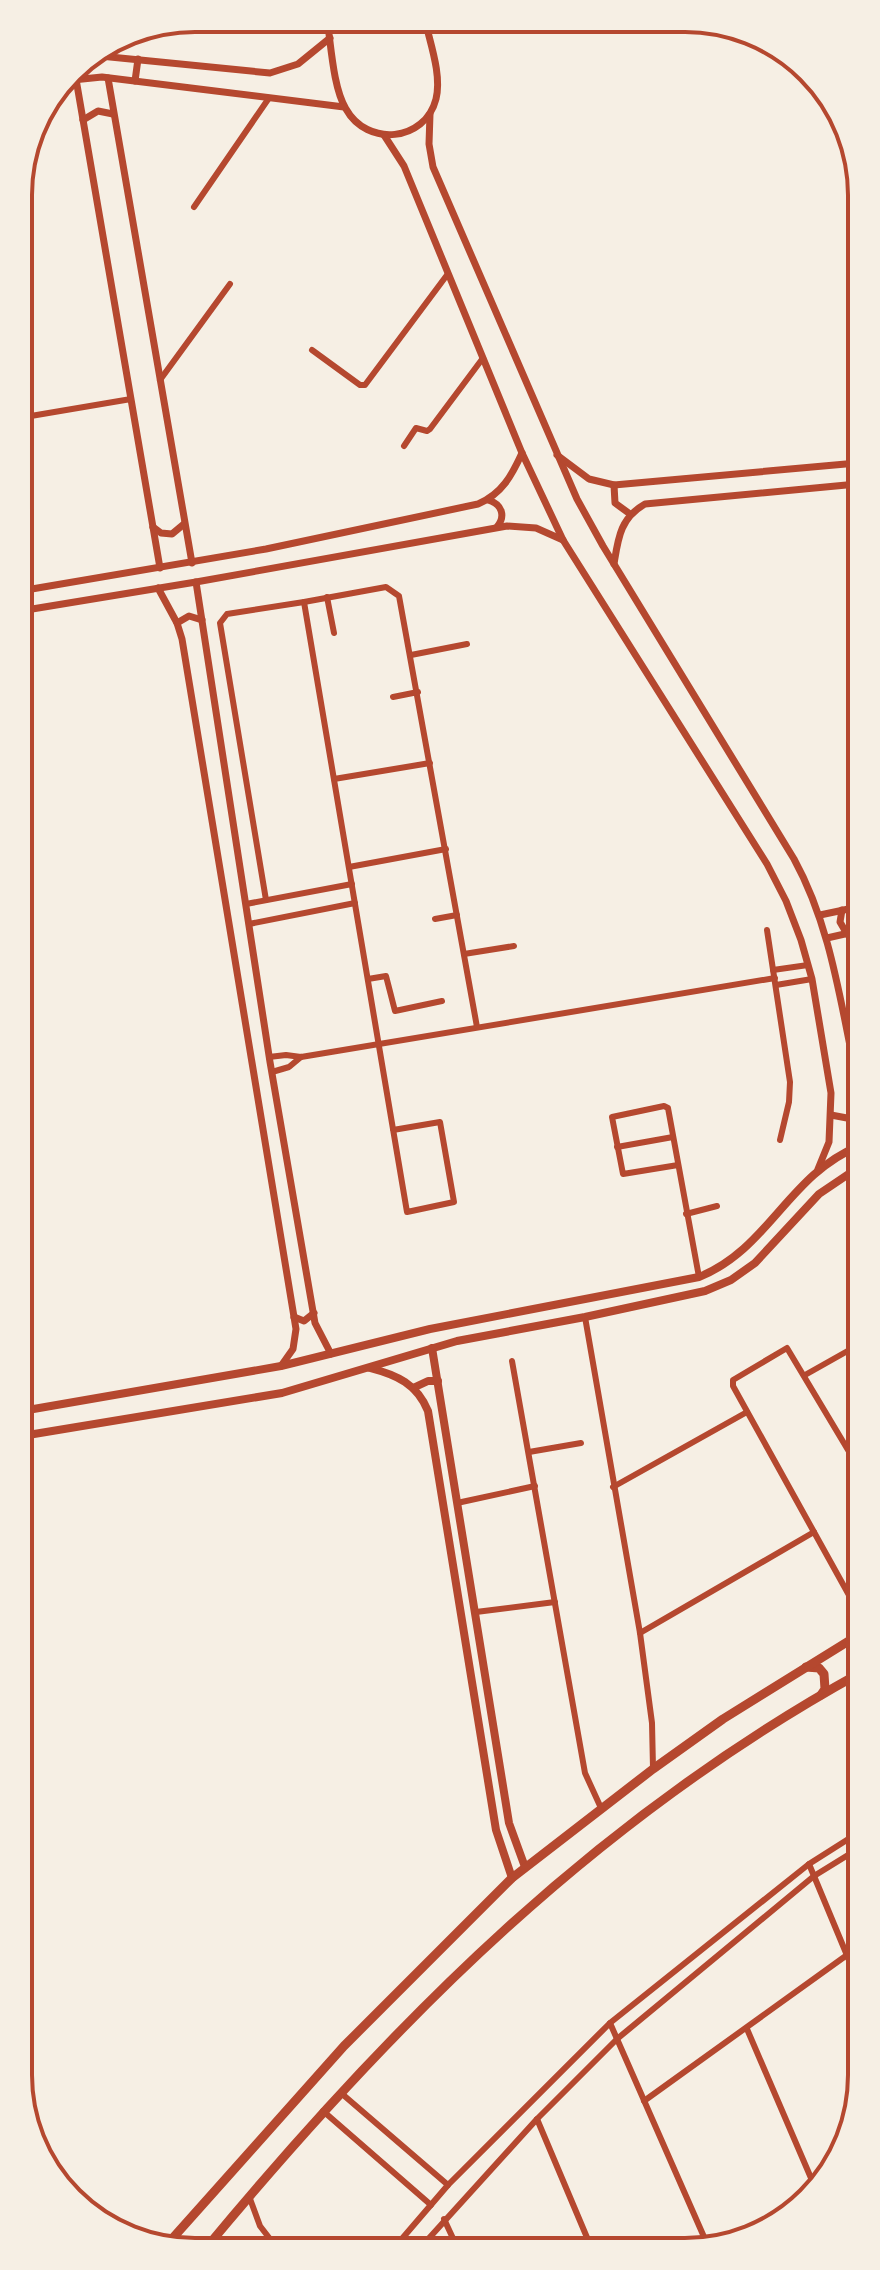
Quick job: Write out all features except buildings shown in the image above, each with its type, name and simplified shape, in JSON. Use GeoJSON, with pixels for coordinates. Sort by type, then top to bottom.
{"type":"FeatureCollection","features":[{"type":"Feature","properties":{"kind":"main road"},"geometry":{"type":"LineString","coordinates":[[32,1409],[281,1366],[430,1329],[699,1277],[726,1265],[746,1249],[818,1169],[848,1152]]}},
{"type":"Feature","properties":{"kind":"main road"},"geometry":{"type":"LineString","coordinates":[[32,1434],[267,1396],[482,1335],[692,1295],[731,1280],[766,1253],[819,1194],[848,1174]]}},
{"type":"Feature","properties":{"kind":"main road"},"geometry":{"type":"LineString","coordinates":[[432,1348],[509,1823],[525,1867]]}},
{"type":"Feature","properties":{"kind":"main road"},"geometry":{"type":"LineString","coordinates":[[370,1368],[396,1376],[413,1388],[428,1411],[496,1830],[512,1878]]}},
{"type":"Feature","properties":{"kind":"main road"},"geometry":{"type":"LineString","coordinates":[[413,1388],[438,1381]]}},
{"type":"Feature","properties":{"kind":"main road"},"geometry":{"type":"LineString","coordinates":[[174,2237],[344,2046],[512,1878],[723,1719],[848,1641]]}},
{"type":"Feature","properties":{"kind":"main road"},"geometry":{"type":"LineString","coordinates":[[803,1667],[811,1666],[824,1674],[825,1689],[821,1695]]}},
{"type":"Feature","properties":{"kind":"main road"},"geometry":{"type":"LineString","coordinates":[[214,2238],[323,2111],[417,2011],[540,1897],[661,1802],[848,1680]]}},
{"type":"Feature","properties":{"kind":"street"},"geometry":{"type":"LineString","coordinates":[[329,32],[344,107],[360,126],[384,135],[410,131],[430,114]]}},
{"type":"Feature","properties":{"kind":"street"},"geometry":{"type":"LineString","coordinates":[[427,32],[437,80],[437,97],[430,114],[429,144],[433,167],[555,454],[614,564],[794,859],[820,915],[848,1021]]}},
{"type":"Feature","properties":{"kind":"street"},"geometry":{"type":"LineString","coordinates":[[110,57],[278,73],[298,64],[330,38]]}},
{"type":"Feature","properties":{"kind":"street"},"geometry":{"type":"LineString","coordinates":[[135,81],[138,59]]}},
{"type":"Feature","properties":{"kind":"street"},"geometry":{"type":"LineString","coordinates":[[81,79],[108,78],[344,107]]}},
{"type":"Feature","properties":{"kind":"street"},"geometry":{"type":"LineString","coordinates":[[108,78],[192,563]]}},
{"type":"Feature","properties":{"kind":"street"},"geometry":{"type":"LineString","coordinates":[[77,83],[160,568]]}},
{"type":"Feature","properties":{"kind":"street"},"geometry":{"type":"LineString","coordinates":[[194,207],[269,98]]}},
{"type":"Feature","properties":{"kind":"street"},"geometry":{"type":"LineString","coordinates":[[83,120],[98,111],[113,114]]}},
{"type":"Feature","properties":{"kind":"street"},"geometry":{"type":"LineString","coordinates":[[384,135],[404,166],[522,453],[563,540],[767,864],[794,920],[812,979],[831,1093],[829,1142],[818,1169]]}},
{"type":"Feature","properties":{"kind":"street"},"geometry":{"type":"LineString","coordinates":[[312,350],[360,385],[365,385],[447,275]]}},
{"type":"Feature","properties":{"kind":"street"},"geometry":{"type":"LineString","coordinates":[[160,380],[230,284]]}},
{"type":"Feature","properties":{"kind":"street"},"geometry":{"type":"LineString","coordinates":[[404,446],[416,428],[430,429],[483,358]]}},
{"type":"Feature","properties":{"kind":"street"},"geometry":{"type":"LineString","coordinates":[[32,416],[131,399]]}},
{"type":"Feature","properties":{"kind":"street"},"geometry":{"type":"LineString","coordinates":[[32,589],[192,563],[435,514],[488,500],[508,481],[522,453]]}},
{"type":"Feature","properties":{"kind":"street"},"geometry":{"type":"LineString","coordinates":[[555,454],[589,479],[614,485],[848,464]]}},
{"type":"Feature","properties":{"kind":"street"},"geometry":{"type":"LineString","coordinates":[[614,485],[615,503],[630,514]]}},
{"type":"Feature","properties":{"kind":"street"},"geometry":{"type":"LineString","coordinates":[[614,564],[618,535],[630,514],[653,502],[848,485]]}},
{"type":"Feature","properties":{"kind":"street"},"geometry":{"type":"LineString","coordinates":[[488,500],[502,510],[503,517],[497,527]]}},
{"type":"Feature","properties":{"kind":"street"},"geometry":{"type":"LineString","coordinates":[[153,527],[161,533],[172,534],[184,524]]}},
{"type":"Feature","properties":{"kind":"street"},"geometry":{"type":"LineString","coordinates":[[32,609],[497,527],[526,526],[563,540]]}},
{"type":"Feature","properties":{"kind":"street"},"geometry":{"type":"LineString","coordinates":[[196,582],[269,1057],[314,1313],[318,1332],[331,1354]]}},
{"type":"Feature","properties":{"kind":"street"},"geometry":{"type":"LineString","coordinates":[[266,900],[220,623],[227,614],[386,587],[396,592],[402,601],[477,1027]]}},
{"type":"Feature","properties":{"kind":"street"},"geometry":{"type":"LineString","coordinates":[[158,588],[177,623],[294,1317],[295,1343],[281,1366]]}},
{"type":"Feature","properties":{"kind":"street"},"geometry":{"type":"LineString","coordinates":[[327,597],[334,633]]}},
{"type":"Feature","properties":{"kind":"street"},"geometry":{"type":"LineString","coordinates":[[304,602],[352,884],[393,1130],[407,1212],[451,1204],[456,1198],[440,1122],[393,1130]]}},
{"type":"Feature","properties":{"kind":"street"},"geometry":{"type":"LineString","coordinates":[[177,623],[189,616],[202,620]]}},
{"type":"Feature","properties":{"kind":"street"},"geometry":{"type":"LineString","coordinates":[[411,655],[467,644]]}},
{"type":"Feature","properties":{"kind":"street"},"geometry":{"type":"LineString","coordinates":[[393,697],[418,692]]}},
{"type":"Feature","properties":{"kind":"street"},"geometry":{"type":"LineString","coordinates":[[334,779],[430,763]]}},
{"type":"Feature","properties":{"kind":"street"},"geometry":{"type":"LineString","coordinates":[[349,867],[446,849]]}},
{"type":"Feature","properties":{"kind":"street"},"geometry":{"type":"LineString","coordinates":[[246,904],[352,884]]}},
{"type":"Feature","properties":{"kind":"street"},"geometry":{"type":"LineString","coordinates":[[249,924],[355,903]]}},
{"type":"Feature","properties":{"kind":"street"},"geometry":{"type":"LineString","coordinates":[[820,915],[848,909]]}},
{"type":"Feature","properties":{"kind":"street"},"geometry":{"type":"LineString","coordinates":[[827,938],[847,934],[840,922],[842,910]]}},
{"type":"Feature","properties":{"kind":"street"},"geometry":{"type":"LineString","coordinates":[[435,919],[457,915]]}},
{"type":"Feature","properties":{"kind":"street"},"geometry":{"type":"LineString","coordinates":[[767,930],[790,1082],[789,1102],[780,1140]]}},
{"type":"Feature","properties":{"kind":"street"},"geometry":{"type":"LineString","coordinates":[[464,954],[514,946]]}},
{"type":"Feature","properties":{"kind":"street"},"geometry":{"type":"LineString","coordinates":[[775,978],[808,965]]}},
{"type":"Feature","properties":{"kind":"street"},"geometry":{"type":"LineString","coordinates":[[368,979],[386,976],[395,1011],[442,1001]]}},
{"type":"Feature","properties":{"kind":"street"},"geometry":{"type":"LineString","coordinates":[[269,1057],[301,1057],[775,978],[812,979]]}},
{"type":"Feature","properties":{"kind":"street"},"geometry":{"type":"LineString","coordinates":[[272,1072],[289,1067],[301,1057]]}},
{"type":"Feature","properties":{"kind":"street"},"geometry":{"type":"LineString","coordinates":[[678,1165],[624,1175],[612,1117],[667,1106],[699,1277]]}},
{"type":"Feature","properties":{"kind":"street"},"geometry":{"type":"LineString","coordinates":[[831,1115],[848,1118]]}},
{"type":"Feature","properties":{"kind":"street"},"geometry":{"type":"LineString","coordinates":[[617,1147],[673,1137]]}},
{"type":"Feature","properties":{"kind":"street"},"geometry":{"type":"LineString","coordinates":[[686,1214],[717,1206]]}},
{"type":"Feature","properties":{"kind":"street"},"geometry":{"type":"LineString","coordinates":[[294,1317],[304,1321],[314,1313]]}},
{"type":"Feature","properties":{"kind":"street"},"geometry":{"type":"LineString","coordinates":[[585,1317],[640,1633],[652,1723],[653,1769]]}},
{"type":"Feature","properties":{"kind":"street"},"geometry":{"type":"LineString","coordinates":[[848,1449],[786,1347],[736,1378],[733,1386],[848,1593]]}},
{"type":"Feature","properties":{"kind":"street"},"geometry":{"type":"LineString","coordinates":[[805,1375],[848,1351]]}},
{"type":"Feature","properties":{"kind":"street"},"geometry":{"type":"LineString","coordinates":[[512,1361],[586,1779],[601,1808]]}},
{"type":"Feature","properties":{"kind":"street"},"geometry":{"type":"LineString","coordinates":[[613,1487],[747,1412]]}},
{"type":"Feature","properties":{"kind":"street"},"geometry":{"type":"LineString","coordinates":[[529,1452],[581,1443]]}},
{"type":"Feature","properties":{"kind":"street"},"geometry":{"type":"LineString","coordinates":[[457,1503],[535,1486]]}},
{"type":"Feature","properties":{"kind":"street"},"geometry":{"type":"LineString","coordinates":[[640,1633],[814,1532]]}},
{"type":"Feature","properties":{"kind":"street"},"geometry":{"type":"LineString","coordinates":[[476,1612],[555,1602]]}},
{"type":"Feature","properties":{"kind":"street"},"geometry":{"type":"LineString","coordinates":[[403,2238],[448,2185],[610,2023],[809,1864],[848,1839]]}},
{"type":"Feature","properties":{"kind":"street"},"geometry":{"type":"LineString","coordinates":[[428,2238],[537,2119],[617,2039],[814,1876],[848,1855]]}},
{"type":"Feature","properties":{"kind":"street"},"geometry":{"type":"LineString","coordinates":[[644,2101],[847,1955],[809,1864]]}},
{"type":"Feature","properties":{"kind":"street"},"geometry":{"type":"LineString","coordinates":[[610,2023],[704,2237]]}},
{"type":"Feature","properties":{"kind":"street"},"geometry":{"type":"LineString","coordinates":[[747,2029],[811,2178]]}},
{"type":"Feature","properties":{"kind":"street"},"geometry":{"type":"LineString","coordinates":[[341,2093],[448,2185]]}},
{"type":"Feature","properties":{"kind":"street"},"geometry":{"type":"LineString","coordinates":[[323,2111],[431,2205]]}},
{"type":"Feature","properties":{"kind":"street"},"geometry":{"type":"LineString","coordinates":[[537,2119],[587,2238]]}},
{"type":"Feature","properties":{"kind":"street"},"geometry":{"type":"LineString","coordinates":[[249,2196],[254,2215],[268,2238]]}},
{"type":"Feature","properties":{"kind":"street"},"geometry":{"type":"LineString","coordinates":[[444,2219],[453,2238]]}}]}
